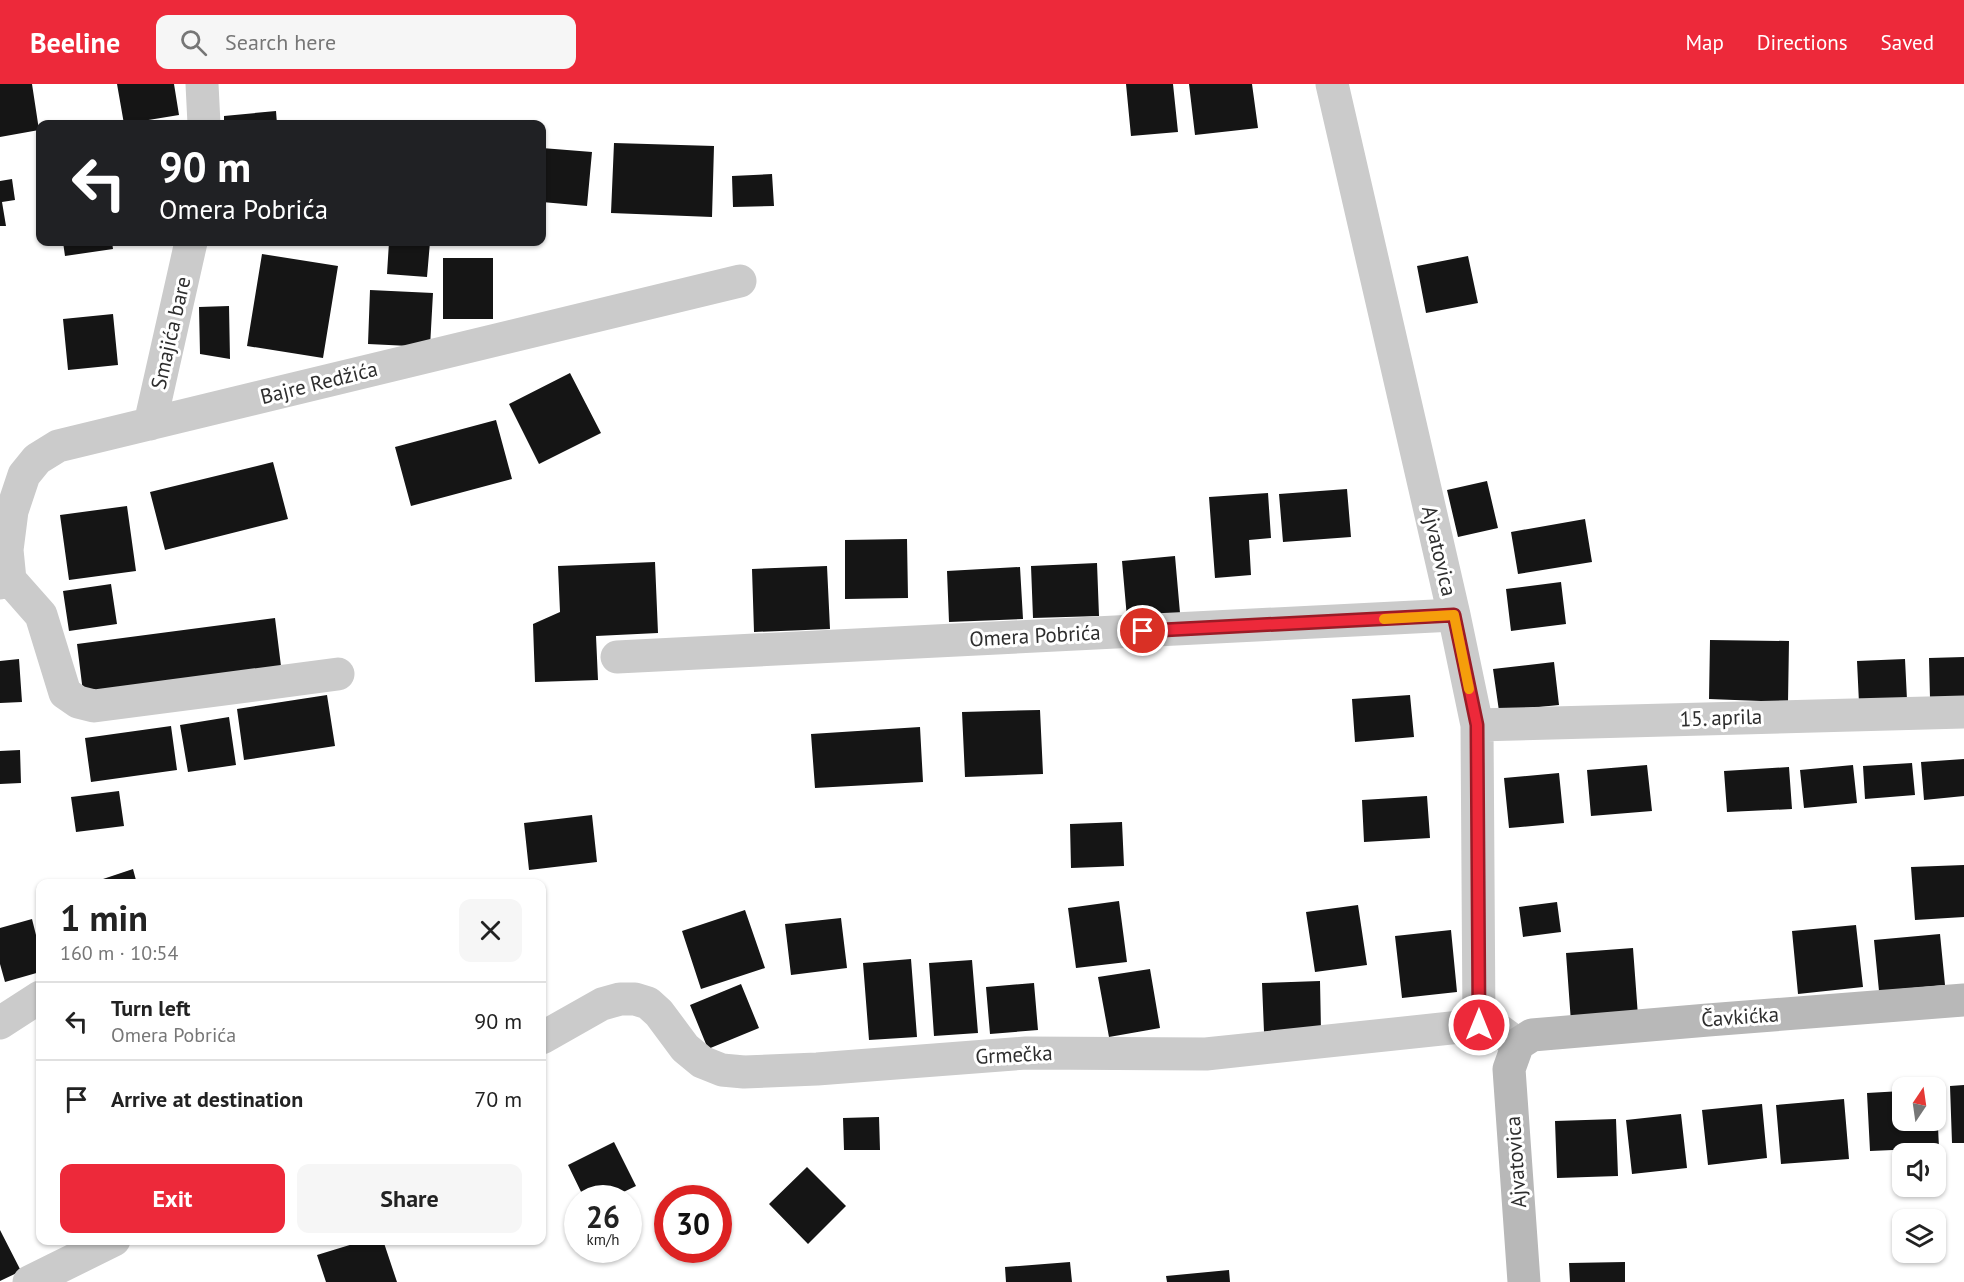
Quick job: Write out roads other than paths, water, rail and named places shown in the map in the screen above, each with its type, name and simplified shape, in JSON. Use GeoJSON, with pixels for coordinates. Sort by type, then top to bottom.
{"type":"FeatureCollection","features":[{"type":"Feature","properties":{"kind":"street"},"geometry":{"type":"LineString","coordinates":[[202,84],[204,120]]}},
{"type":"Feature","properties":{"kind":"street","name":"Ajvatovica"},"geometry":{"type":"LineString","coordinates":[[1332,84],[1454,615],[1477,725],[1479,1025]]}},
{"type":"Feature","properties":{"kind":"street","name":"Smajića bare"},"geometry":{"type":"LineString","coordinates":[[150,424],[190,246]]}},
{"type":"Feature","properties":{"kind":"street","name":"Bajre Redžića"},"geometry":{"type":"LineString","coordinates":[[5,582],[12,511],[24,475],[37,459],[58,446],[740,281]]}},
{"type":"Feature","properties":{"kind":"street"},"geometry":{"type":"LineString","coordinates":[[5,582],[41,615],[65,693],[78,702],[94,706],[338,674]]}},
{"type":"Feature","properties":{"kind":"street","name":"Omera Pobrića"},"geometry":{"type":"LineString","coordinates":[[617,657],[1454,615]]}},
{"type":"Feature","properties":{"kind":"street","name":"15. aprila"},"geometry":{"type":"LineString","coordinates":[[1477,725],[1964,712]]}},
{"type":"Feature","properties":{"kind":"street","name":"Grmečka"},"geometry":{"type":"LineString","coordinates":[[546,1036],[602,1004],[620,999],[635,999],[648,1003],[659,1013],[685,1048],[702,1062],[722,1070],[744,1072],[817,1069],[1026,1053],[1206,1054],[1479,1025],[1500,1031],[1518,1044]]}},
{"type":"Feature","properties":{"kind":"street"},"geometry":{"type":"LineString","coordinates":[[0,1023],[36,1000]]}},
{"type":"Feature","properties":{"kind":"street","name":"Čavkićka"},"geometry":{"type":"LineString","coordinates":[[1518,1044],[1532,1035],[1964,1000]]}},
{"type":"Feature","properties":{"kind":"street","name":"Ajvatovica"},"geometry":{"type":"LineString","coordinates":[[1518,1044],[1509,1070],[1524,1282]]}},
{"type":"Feature","properties":{"kind":"street"},"geometry":{"type":"LineString","coordinates":[[29,1282],[104,1245]]}}]}
